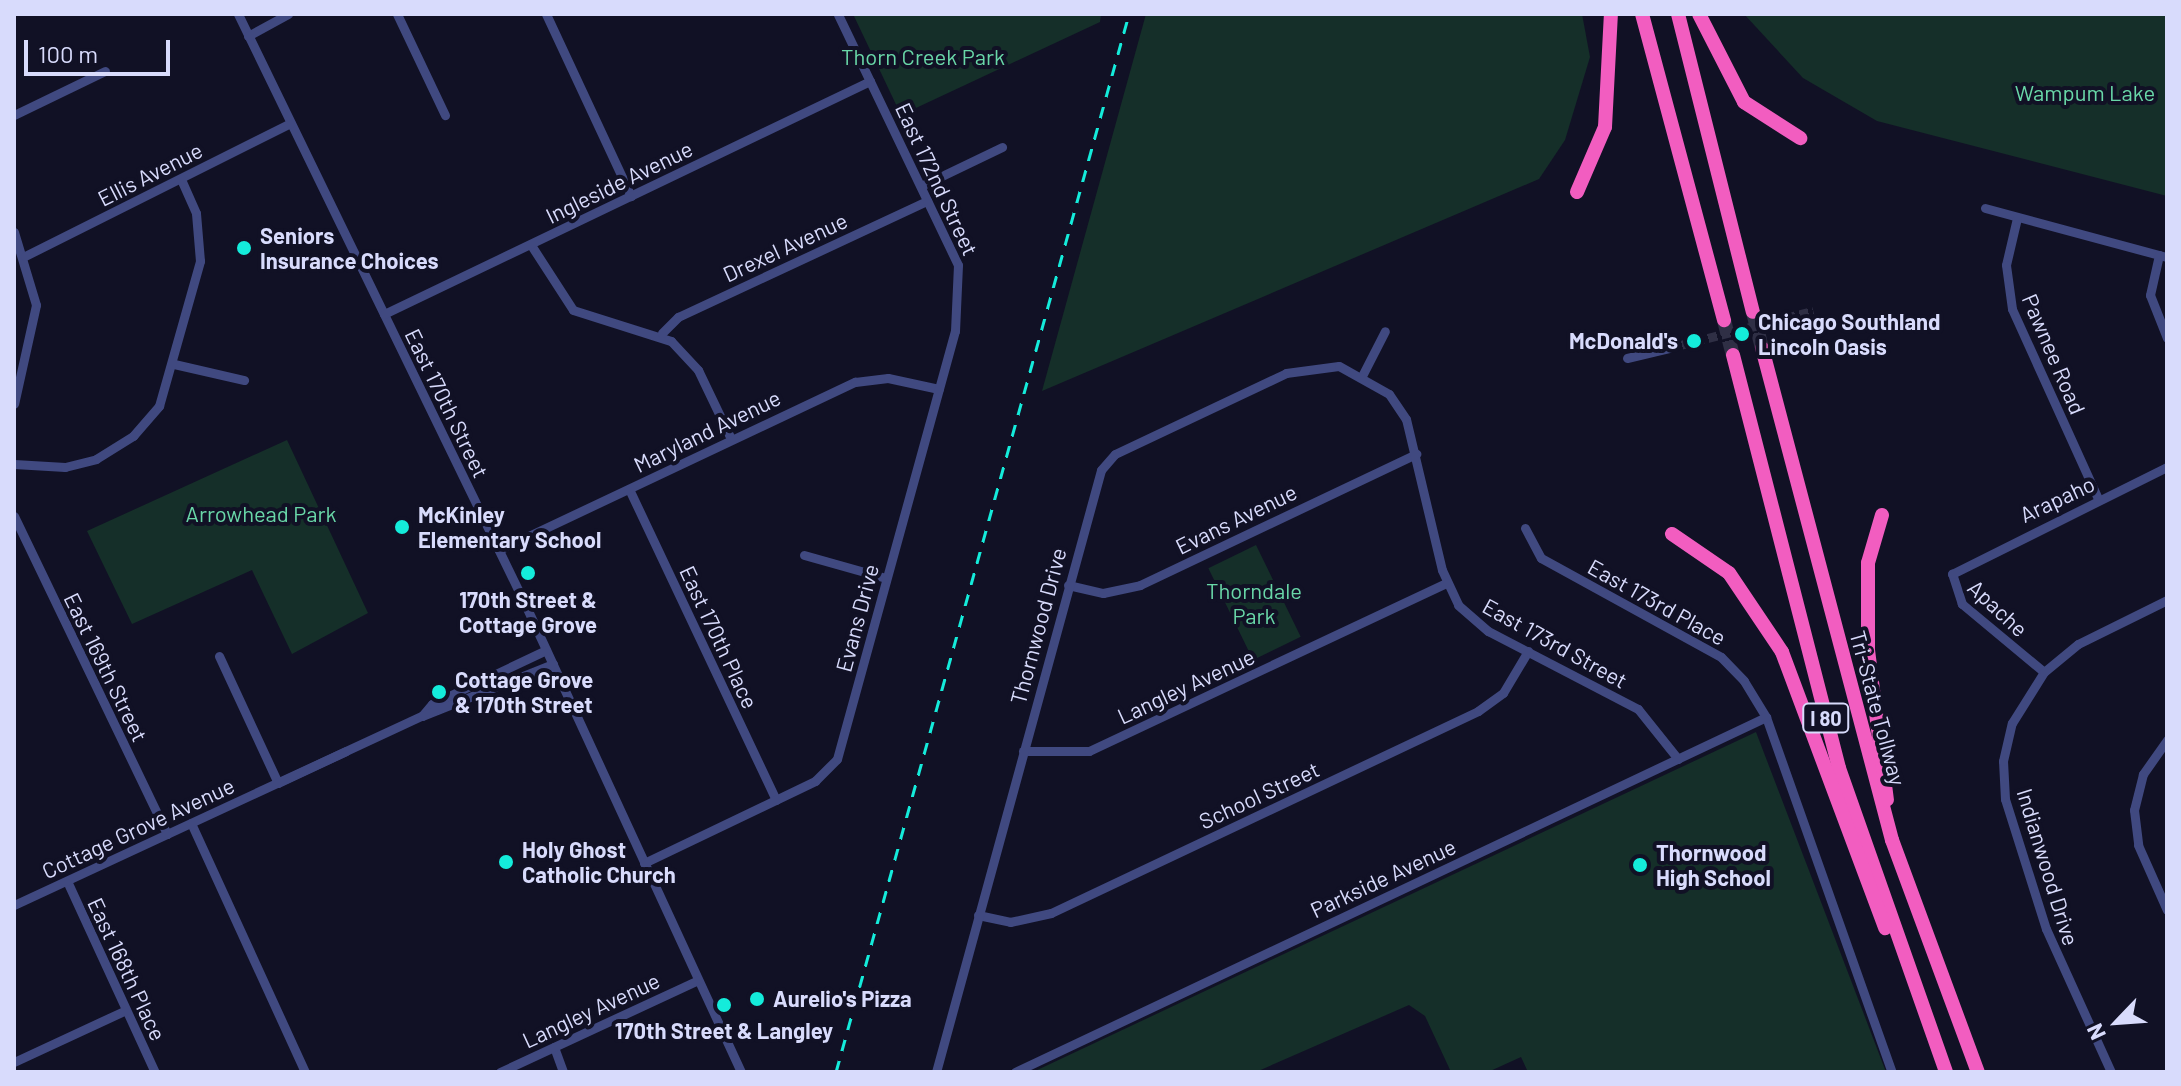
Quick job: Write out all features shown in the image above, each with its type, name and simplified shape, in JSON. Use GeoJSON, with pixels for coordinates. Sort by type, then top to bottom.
{"type":"FeatureCollection","features":[{"type":"Feature","properties":{"kind":"highway"},"geometry":{"type":"LineString","coordinates":[[1577,192],[1605,127],[1611,14]]}},
{"type":"Feature","properties":{"kind":"highway"},"geometry":{"type":"LineString","coordinates":[[1642,14],[1724,320]]}},
{"type":"Feature","properties":{"kind":"highway"},"geometry":{"type":"LineString","coordinates":[[1678,14],[1753,312]]}},
{"type":"Feature","properties":{"kind":"highway"},"geometry":{"type":"LineString","coordinates":[[1699,14],[1744,102],[1800,138]]}},
{"type":"Feature","properties":{"kind":"highway","name":"Tri-State Tollway"},"geometry":{"type":"LineString","coordinates":[[1762,348],[1892,840],[1978,1072]]}},
{"type":"Feature","properties":{"kind":"highway","name":"I 80"},"geometry":{"type":"LineString","coordinates":[[1733,355],[1839,768],[1903,960],[1946,1072]]}},
{"type":"Feature","properties":{"kind":"highway"},"geometry":{"type":"LineString","coordinates":[[1882,515],[1868,563],[1868,650],[1892,840]]}},
{"type":"Feature","properties":{"kind":"highway"},"geometry":{"type":"LineString","coordinates":[[1672,534],[1729,573],[1782,652],[1866,886],[1903,960]]}},
{"type":"Feature","properties":{"kind":"street","name":"East 170th Street"},"geometry":{"type":"LineString","coordinates":[[238,14],[499,550],[741,1072]]}},
{"type":"Feature","properties":{"kind":"street"},"geometry":{"type":"LineString","coordinates":[[248,36],[288,14]]}},
{"type":"Feature","properties":{"kind":"street"},"geometry":{"type":"LineString","coordinates":[[397,14],[445,115]]}},
{"type":"Feature","properties":{"kind":"street"},"geometry":{"type":"LineString","coordinates":[[546,14],[631,196]]}},
{"type":"Feature","properties":{"kind":"street","name":"East 172nd Street"},"geometry":{"type":"LineString","coordinates":[[838,14],[961,273]]}},
{"type":"Feature","properties":{"kind":"street"},"geometry":{"type":"LineString","coordinates":[[14,115],[105,71]]}},
{"type":"Feature","properties":{"kind":"street","name":"Ingleside Avenue"},"geometry":{"type":"LineString","coordinates":[[384,314],[870,81]]}},
{"type":"Feature","properties":{"kind":"street","name":"Ellis Avenue"},"geometry":{"type":"LineString","coordinates":[[25,256],[291,123]]}},
{"type":"Feature","properties":{"kind":"street"},"geometry":{"type":"LineString","coordinates":[[921,186],[1002,147]]}},
{"type":"Feature","properties":{"kind":"street"},"geometry":{"type":"LineString","coordinates":[[14,464],[65,467],[112,451],[153,414],[174,364],[201,241],[181,179]]}},
{"type":"Feature","properties":{"kind":"street","name":"Drexel Avenue"},"geometry":{"type":"LineString","coordinates":[[662,333],[678,317],[927,201]]}},
{"type":"Feature","properties":{"kind":"street"},"geometry":{"type":"LineString","coordinates":[[1985,208],[2163,256],[2150,295],[2167,338]]}},
{"type":"Feature","properties":{"kind":"street","name":"Pawnee Road"},"geometry":{"type":"LineString","coordinates":[[2017,218],[2006,265],[2012,309],[2098,499]]}},
{"type":"Feature","properties":{"kind":"street"},"geometry":{"type":"LineString","coordinates":[[14,232],[25,256],[36,305],[14,402]]}},
{"type":"Feature","properties":{"kind":"street"},"geometry":{"type":"LineString","coordinates":[[531,245],[573,310],[662,333],[698,370],[731,439]]}},
{"type":"Feature","properties":{"kind":"street","name":"Evans Drive"},"geometry":{"type":"LineString","coordinates":[[644,863],[822,777],[837,759],[939,389],[961,273]]}},
{"type":"Feature","properties":{"kind":"street"},"geometry":{"type":"LineString","coordinates":[[1363,374],[1385,331]]}},
{"type":"Feature","properties":{"kind":"street"},"geometry":{"type":"LineString","coordinates":[[1627,358],[1669,348]]}},
{"type":"Feature","properties":{"kind":"street"},"geometry":{"type":"LineString","coordinates":[[174,364],[244,380]]}},
{"type":"Feature","properties":{"kind":"street","name":"Thornwood Drive"},"geometry":{"type":"LineString","coordinates":[[936,1072],[1095,484],[1115,454],[1296,369],[1328,365],[1363,374]]}},
{"type":"Feature","properties":{"kind":"street","name":"East 173rd Street"},"geometry":{"type":"LineString","coordinates":[[1363,374],[1396,401],[1416,454],[1446,583],[1474,622],[1638,709],[1678,759]]}},
{"type":"Feature","properties":{"kind":"street","name":"Maryland Avenue"},"geometry":{"type":"LineString","coordinates":[[499,550],[731,439],[866,379],[939,389]]}},
{"type":"Feature","properties":{"kind":"street","name":"Evans Avenue"},"geometry":{"type":"LineString","coordinates":[[1068,585],[1103,593],[1140,585],[1416,454]]}},
{"type":"Feature","properties":{"kind":"street","name":"Arapaho"},"geometry":{"type":"LineString","coordinates":[[1962,564],[2167,467]]}},
{"type":"Feature","properties":{"kind":"street","name":"East 170th Place"},"geometry":{"type":"LineString","coordinates":[[629,489],[776,800]]}},
{"type":"Feature","properties":{"kind":"street","name":"East 169th Street"},"geometry":{"type":"LineString","coordinates":[[14,516],[167,834]]}},
{"type":"Feature","properties":{"kind":"street","name":"East 173rd Place"},"geometry":{"type":"LineString","coordinates":[[1525,528],[1541,558],[1721,657],[1766,717]]}},
{"type":"Feature","properties":{"kind":"street"},"geometry":{"type":"LineString","coordinates":[[804,555],[886,578]]}},
{"type":"Feature","properties":{"kind":"street","name":"Apache"},"geometry":{"type":"LineString","coordinates":[[1962,564],[1950,580],[1954,595],[2044,672]]}},
{"type":"Feature","properties":{"kind":"street","name":"Langley Avenue"},"geometry":{"type":"LineString","coordinates":[[1023,751],[1089,751],[1446,583]]}},
{"type":"Feature","properties":{"kind":"street","name":"Indianwood Drive"},"geometry":{"type":"LineString","coordinates":[[2111,1072],[2046,929],[2005,799],[2006,743],[2044,672],[2078,644],[2167,600]]}},
{"type":"Feature","properties":{"kind":"street","name":"Cottage Grove Avenue"},"geometry":{"type":"LineString","coordinates":[[422,716],[432,704],[546,650]]}},
{"type":"Feature","properties":{"kind":"street","name":"School Street"},"geometry":{"type":"LineString","coordinates":[[978,915],[1010,922],[1051,913],[1478,711],[1503,693],[1528,651]]}},
{"type":"Feature","properties":{"kind":"street"},"geometry":{"type":"LineString","coordinates":[[219,656],[278,783]]}},
{"type":"Feature","properties":{"kind":"street","name":"Cottage Grove Avenue"},"geometry":{"type":"LineString","coordinates":[[14,905],[422,716],[553,664]]}},
{"type":"Feature","properties":{"kind":"street"},"geometry":{"type":"LineString","coordinates":[[1766,717],[1892,1072]]}},
{"type":"Feature","properties":{"kind":"street","name":"Parkside Avenue"},"geometry":{"type":"LineString","coordinates":[[1015,1072],[1766,717]]}},
{"type":"Feature","properties":{"kind":"street"},"geometry":{"type":"LineString","coordinates":[[2167,740],[2143,774],[2134,810],[2138,845],[2167,910]]}},
{"type":"Feature","properties":{"kind":"street"},"geometry":{"type":"LineString","coordinates":[[191,823],[305,1072]]}},
{"type":"Feature","properties":{"kind":"street","name":"East 168th Place"},"geometry":{"type":"LineString","coordinates":[[67,881],[155,1072]]}},
{"type":"Feature","properties":{"kind":"street","name":"Langley Avenue"},"geometry":{"type":"LineString","coordinates":[[500,1072],[698,980]]}},
{"type":"Feature","properties":{"kind":"street"},"geometry":{"type":"LineString","coordinates":[[14,1062],[126,1010]]}},
{"type":"Feature","properties":{"kind":"street"},"geometry":{"type":"LineString","coordinates":[[554,1047],[563,1072]]}},
{"type":"Feature","properties":{"kind":"green space","name":"Thorn Creek Park"},"geometry":{"type":"Polygon","coordinates":[[[853,14],[1101,14],[1100,22],[901,115],[853,14]]]}},
{"type":"Feature","properties":{"kind":"green space"},"geometry":{"type":"Polygon","coordinates":[[[1146,14],[1582,14],[1590,57],[1565,140],[1539,179],[1042,391],[1146,14]]]}},
{"type":"Feature","properties":{"kind":"green space","name":"Wampum Lake"},"geometry":{"type":"Polygon","coordinates":[[[1744,14],[2167,14],[2167,196],[1877,121],[1803,78],[1744,14]]]}},
{"type":"Feature","properties":{"kind":"green space","name":"Arrowhead Park"},"geometry":{"type":"Polygon","coordinates":[[[287,440],[368,613],[292,654],[252,570],[132,624],[87,531],[287,440]]]}},
{"type":"Feature","properties":{"kind":"green space","name":"Thorndale Park"},"geometry":{"type":"Polygon","coordinates":[[[1256,545],[1301,637],[1253,660],[1208,568],[1256,545]]]}},
{"type":"Feature","properties":{"kind":"green space","name":"Thornwood High School"},"geometry":{"type":"Polygon","coordinates":[[[1756,732],[1886,1072],[1528,1072],[1521,1057],[1488,1072],[1451,1072],[1425,1016],[1409,1005],[1256,1072],[1033,1072],[1756,732]]]}},
{"type":"Feature","properties":{"kind":"tunnel"},"geometry":{"type":"LineString","coordinates":[[1669,348],[1813,311]]}},
{"type":"Feature","properties":{"kind":"tunnel"},"geometry":{"type":"LineString","coordinates":[[1753,312],[1762,348]]}},
{"type":"Feature","properties":{"kind":"tunnel"},"geometry":{"type":"LineString","coordinates":[[1724,320],[1733,355]]}},
{"type":"Feature","properties":{"kind":"railway"},"geometry":{"type":"LineString","coordinates":[[836,1072],[1129,14]]}},
{"type":"Feature","properties":{"kind":"place","name":"Seniors Insurance Choices"},"geometry":{"type":"Point","coordinates":[244,248]}},
{"type":"Feature","properties":{"kind":"place","name":"Chicago Southland Lincoln Oasis"},"geometry":{"type":"Point","coordinates":[1742,334]}},
{"type":"Feature","properties":{"kind":"place","name":"McDonald's"},"geometry":{"type":"Point","coordinates":[1694,341]}},
{"type":"Feature","properties":{"kind":"place","name":"McKinley Elementary School"},"geometry":{"type":"Point","coordinates":[402,527]}},
{"type":"Feature","properties":{"kind":"place","name":"170th Street & Cottage Grove"},"geometry":{"type":"Point","coordinates":[528,573]}},
{"type":"Feature","properties":{"kind":"place","name":"Cottage Grove & 170th Street"},"geometry":{"type":"Point","coordinates":[439,692]}},
{"type":"Feature","properties":{"kind":"place","name":"Holy Ghost Catholic Church"},"geometry":{"type":"Point","coordinates":[506,862]}},
{"type":"Feature","properties":{"kind":"place","name":"Thornwood High School"},"geometry":{"type":"Point","coordinates":[1640,865]}},
{"type":"Feature","properties":{"kind":"place","name":"Aurelio's Pizza"},"geometry":{"type":"Point","coordinates":[757,999]}},
{"type":"Feature","properties":{"kind":"place","name":"170th Street & Langley"},"geometry":{"type":"Point","coordinates":[724,1005]}}]}
